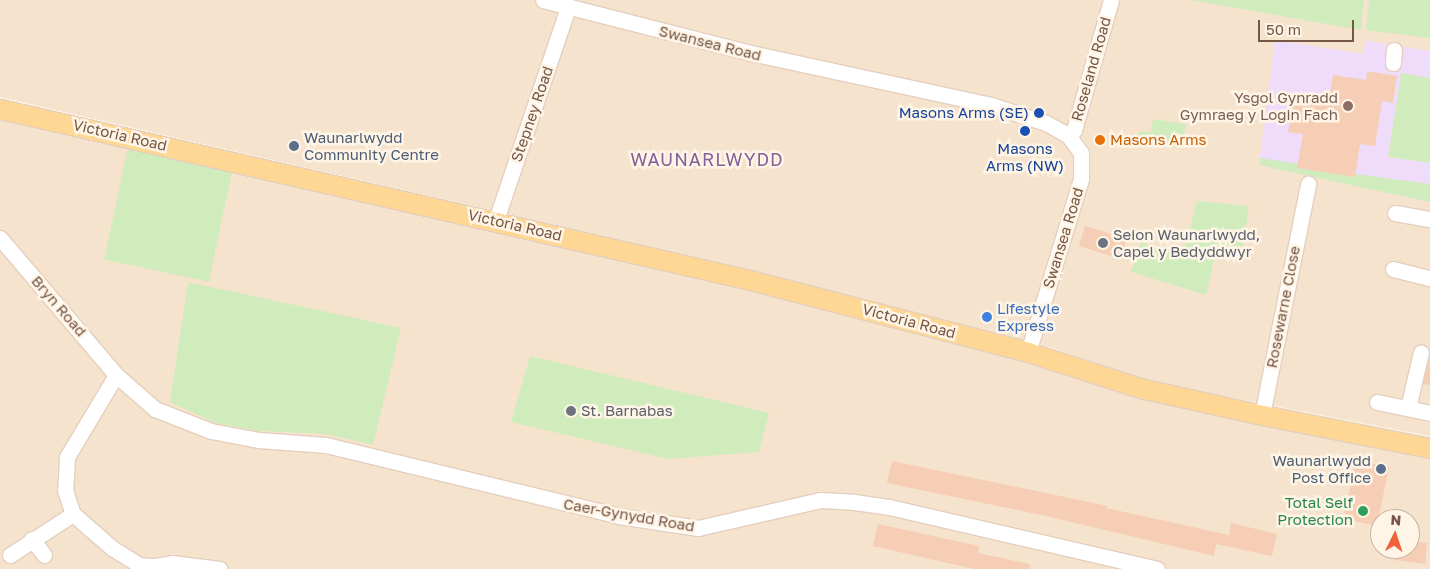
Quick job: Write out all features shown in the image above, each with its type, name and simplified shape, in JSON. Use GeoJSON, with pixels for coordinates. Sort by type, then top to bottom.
{"type":"FeatureCollection","features":[{"type":"Feature","properties":{"kind":"main road","name":"Victoria Road"},"geometry":{"type":"LineString","coordinates":[[0,109],[496,220],[750,280],[1028,352]]}},
{"type":"Feature","properties":{"kind":"main road"},"geometry":{"type":"LineString","coordinates":[[1028,352],[1140,388],[1262,415],[1430,448]]}},
{"type":"Feature","properties":{"kind":"street","name":"Swansea Road"},"geometry":{"type":"LineString","coordinates":[[543,0],[751,53],[991,104],[1046,123],[1068,135],[1081,153],[1081,179],[1028,352]]}},
{"type":"Feature","properties":{"kind":"street","name":"Roseland Road"},"geometry":{"type":"LineString","coordinates":[[1068,135],[1074,130],[1111,0]]}},
{"type":"Feature","properties":{"kind":"street","name":"Stepney Road"},"geometry":{"type":"LineString","coordinates":[[496,220],[568,7]]}},
{"type":"Feature","properties":{"kind":"street","name":"Rosewarne Close"},"geometry":{"type":"LineString","coordinates":[[1262,415],[1299,198],[1308,184]]}},
{"type":"Feature","properties":{"kind":"street"},"geometry":{"type":"LineString","coordinates":[[1396,213],[1430,219]]}},
{"type":"Feature","properties":{"kind":"street","name":"Bryn Road"},"geometry":{"type":"LineString","coordinates":[[0,238],[116,375]]}},
{"type":"Feature","properties":{"kind":"street"},"geometry":{"type":"LineString","coordinates":[[1393,270],[1430,278]]}},
{"type":"Feature","properties":{"kind":"street"},"geometry":{"type":"LineString","coordinates":[[1408,408],[1421,352]]}},
{"type":"Feature","properties":{"kind":"street"},"geometry":{"type":"LineString","coordinates":[[116,375],[67,457],[65,490],[73,514],[112,548],[140,567],[172,563],[220,569]]}},
{"type":"Feature","properties":{"kind":"street","name":"Caer-Gynydd Road"},"geometry":{"type":"LineString","coordinates":[[116,375],[155,409],[210,431],[259,440],[326,445],[619,516],[698,528],[820,500],[854,502],[898,509],[1157,569]]}},
{"type":"Feature","properties":{"kind":"street"},"geometry":{"type":"LineString","coordinates":[[1377,402],[1430,412]]}},
{"type":"Feature","properties":{"kind":"street"},"geometry":{"type":"LineString","coordinates":[[10,555],[73,514]]}},
{"type":"Feature","properties":{"kind":"street"},"geometry":{"type":"LineString","coordinates":[[32,539],[44,555]]}},
{"type":"Feature","properties":{"kind":"shaded area"},"geometry":{"type":"Polygon","coordinates":[[[0,0],[1430,0],[1430,436],[1147,381],[1050,347],[494,211],[0,97],[0,0]]]}},
{"type":"Feature","properties":{"kind":"shaded area","name":"Ysgol Gynradd Gymraeg y Login Fach"},"geometry":{"type":"Polygon","coordinates":[[[1275,40],[1363,54],[1366,41],[1430,51],[1430,202],[1259,165],[1275,40]]]}},
{"type":"Feature","properties":{"kind":"shaded area"},"geometry":{"type":"Polygon","coordinates":[[[0,112],[566,242],[1430,453],[1430,569],[0,569],[0,112]]]}},
{"type":"Feature","properties":{"kind":"green space"},"geometry":{"type":"Polygon","coordinates":[[[1191,0],[1364,0],[1361,30],[1191,0]]]}},
{"type":"Feature","properties":{"kind":"green space"},"geometry":{"type":"Polygon","coordinates":[[[1369,0],[1430,0],[1430,38],[1366,30],[1369,0]]]}},
{"type":"Feature","properties":{"kind":"green space"},"geometry":{"type":"Polygon","coordinates":[[[1401,73],[1430,78],[1430,163],[1388,157],[1401,73]]]}},
{"type":"Feature","properties":{"kind":"green space"},"geometry":{"type":"Polygon","coordinates":[[[1153,119],[1186,124],[1182,148],[1137,145],[1139,132],[1151,132],[1153,119]]]}},
{"type":"Feature","properties":{"kind":"green space"},"geometry":{"type":"Polygon","coordinates":[[[128,147],[233,169],[209,282],[104,259],[128,147]]]}},
{"type":"Feature","properties":{"kind":"green space"},"geometry":{"type":"Polygon","coordinates":[[[1260,158],[1298,164],[1297,168],[1354,177],[1355,174],[1430,184],[1430,202],[1259,165],[1260,158]]]}},
{"type":"Feature","properties":{"kind":"green space"},"geometry":{"type":"Polygon","coordinates":[[[1197,201],[1249,206],[1242,251],[1218,243],[1206,295],[1131,272],[1141,242],[1183,256],[1197,201]]]}},
{"type":"Feature","properties":{"kind":"green space"},"geometry":{"type":"Polygon","coordinates":[[[188,282],[401,328],[373,445],[326,434],[260,431],[216,423],[170,402],[188,282]]]}},
{"type":"Feature","properties":{"kind":"green space"},"geometry":{"type":"Polygon","coordinates":[[[530,356],[769,413],[759,452],[668,459],[511,422],[530,356]]]}},
{"type":"Feature","properties":{"kind":"building"},"geometry":{"type":"Polygon","coordinates":[[[1367,71],[1397,76],[1393,103],[1382,101],[1375,146],[1360,144],[1355,177],[1297,168],[1303,134],[1288,132],[1294,94],[1329,99],[1333,75],[1366,80],[1367,71]]]}},
{"type":"Feature","properties":{"kind":"building","name":"Seion Waunarlwydd, Capel y Bedyddwyr"},"geometry":{"type":"Polygon","coordinates":[[[1085,226],[1127,239],[1121,259],[1079,246],[1085,226]]]}},
{"type":"Feature","properties":{"kind":"building"},"geometry":{"type":"Polygon","coordinates":[[[1430,355],[1430,385],[1423,384],[1430,355]]]}},
{"type":"Feature","properties":{"kind":"building"},"geometry":{"type":"Polygon","coordinates":[[[1356,460],[1389,467],[1380,509],[1370,509],[1370,524],[1344,519],[1356,460]]]}},
{"type":"Feature","properties":{"kind":"building"},"geometry":{"type":"Polygon","coordinates":[[[892,461],[1107,506],[1106,508],[1229,535],[1231,523],[1277,534],[1272,556],[1216,544],[1214,556],[1046,516],[887,483],[892,461]]]}},
{"type":"Feature","properties":{"kind":"building"},"geometry":{"type":"Polygon","coordinates":[[[878,524],[979,546],[978,553],[1030,564],[1030,569],[974,569],[873,546],[878,524]]]}},
{"type":"Feature","properties":{"kind":"building"},"geometry":{"type":"Polygon","coordinates":[[[1420,542],[1427,543],[1425,564],[1394,560],[1420,559],[1420,542]]]}},
{"type":"Feature","properties":{"kind":"place","name":"Ysgol Gynradd Gymraeg y Login Fach"},"geometry":{"type":"Point","coordinates":[1348,106]}},
{"type":"Feature","properties":{"kind":"place","name":"Masons Arms (SE)"},"geometry":{"type":"Point","coordinates":[1039,113]}},
{"type":"Feature","properties":{"kind":"place","name":"Masons Arms (NW)"},"geometry":{"type":"Point","coordinates":[1025,131]}},
{"type":"Feature","properties":{"kind":"place","name":"Masons Arms"},"geometry":{"type":"Point","coordinates":[1100,140]}},
{"type":"Feature","properties":{"kind":"place","name":"Waunarlwydd Community Centre"},"geometry":{"type":"Point","coordinates":[294,146]}},
{"type":"Feature","properties":{"kind":"place","name":"Seion Waunarlwydd, Capel y Bedyddwyr"},"geometry":{"type":"Point","coordinates":[1103,243]}},
{"type":"Feature","properties":{"kind":"place","name":"Lifestyle Express"},"geometry":{"type":"Point","coordinates":[987,317]}},
{"type":"Feature","properties":{"kind":"place","name":"St. Barnabas"},"geometry":{"type":"Point","coordinates":[571,411]}},
{"type":"Feature","properties":{"kind":"place","name":"Waunarlwydd Post Office"},"geometry":{"type":"Point","coordinates":[1381,469]}},
{"type":"Feature","properties":{"kind":"place","name":"Total Self Protection"},"geometry":{"type":"Point","coordinates":[1363,511]}},
{"type":"Feature","properties":{"kind":"district","name":"WAUNARLWYDD"},"geometry":{"type":"Point","coordinates":[707,159]}}]}
